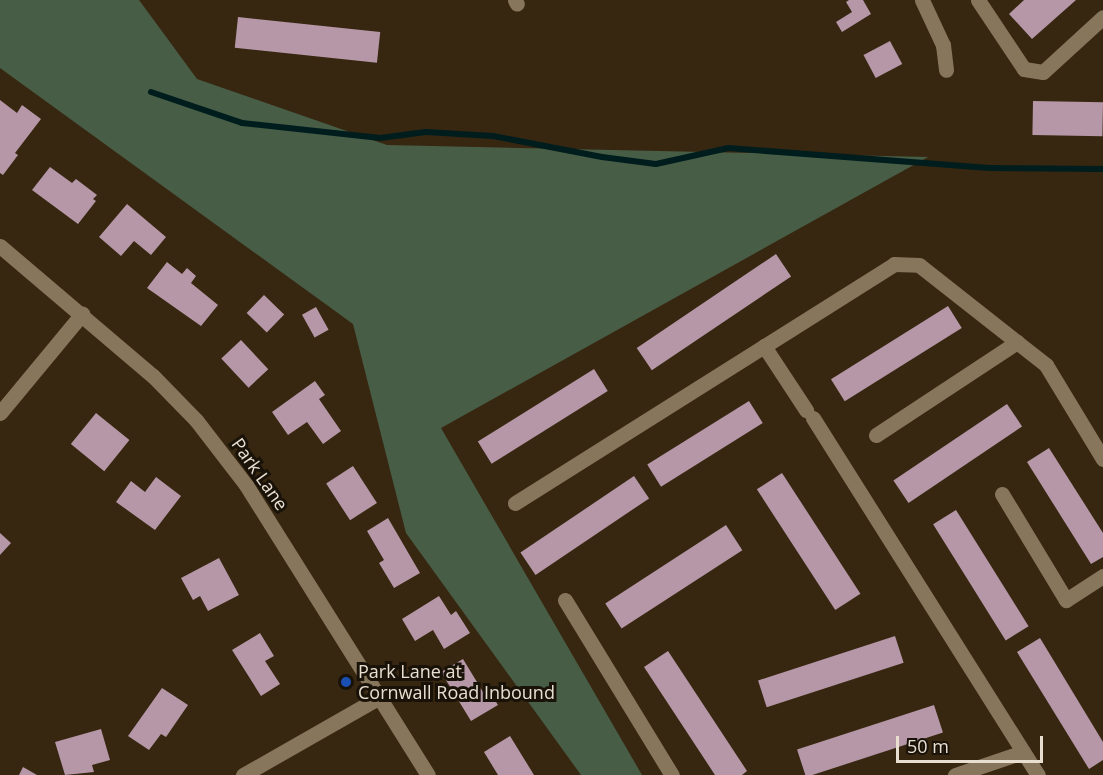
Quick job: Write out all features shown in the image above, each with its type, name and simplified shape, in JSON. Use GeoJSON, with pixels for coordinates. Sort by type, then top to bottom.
{"type":"FeatureCollection","features":[{"type":"Feature","properties":{"kind":"street"},"geometry":{"type":"LineString","coordinates":[[922,0],[943,45],[946,70]]}},
{"type":"Feature","properties":{"kind":"street"},"geometry":{"type":"LineString","coordinates":[[978,0],[1024,69],[1043,72],[1103,18]]}},
{"type":"Feature","properties":{"kind":"street","name":"Park Lane"},"geometry":{"type":"LineString","coordinates":[[0,246],[153,376],[196,420],[246,485],[428,775]]}},
{"type":"Feature","properties":{"kind":"street"},"geometry":{"type":"LineString","coordinates":[[515,503],[894,264],[919,265],[1046,365],[1103,459]]}},
{"type":"Feature","properties":{"kind":"street"},"geometry":{"type":"LineString","coordinates":[[0,413],[82,314]]}},
{"type":"Feature","properties":{"kind":"street"},"geometry":{"type":"LineString","coordinates":[[876,435],[1017,342]]}},
{"type":"Feature","properties":{"kind":"street"},"geometry":{"type":"LineString","coordinates":[[765,346],[1038,775]]}},
{"type":"Feature","properties":{"kind":"street"},"geometry":{"type":"LineString","coordinates":[[1002,494],[1066,600],[1103,576]]}},
{"type":"Feature","properties":{"kind":"street"},"geometry":{"type":"LineString","coordinates":[[565,600],[672,775]]}},
{"type":"Feature","properties":{"kind":"street"},"geometry":{"type":"LineString","coordinates":[[243,775],[380,697]]}},
{"type":"Feature","properties":{"kind":"street"},"geometry":{"type":"LineString","coordinates":[[955,775],[1023,752]]}},
{"type":"Feature","properties":{"kind":"green space"},"geometry":{"type":"Polygon","coordinates":[[[0,0],[139,0],[197,79],[387,145],[928,157],[441,428],[642,775],[581,775],[406,533],[353,324],[0,68],[0,0]]]}},
{"type":"Feature","properties":{"kind":"building"},"geometry":{"type":"Polygon","coordinates":[[[863,0],[871,14],[842,32],[836,22],[852,12],[846,2],[863,0]]]}},
{"type":"Feature","properties":{"kind":"building"},"geometry":{"type":"Polygon","coordinates":[[[1024,0],[1076,0],[1032,39],[1009,14],[1024,0]]]}},
{"type":"Feature","properties":{"kind":"building"},"geometry":{"type":"Polygon","coordinates":[[[238,17],[380,32],[377,63],[235,48],[238,17]]]}},
{"type":"Feature","properties":{"kind":"building"},"geometry":{"type":"Polygon","coordinates":[[[890,41],[902,64],[876,78],[864,55],[890,41]]]}},
{"type":"Feature","properties":{"kind":"building"},"geometry":{"type":"Polygon","coordinates":[[[0,100],[17,113],[22,105],[41,119],[15,153],[18,155],[3,175],[0,173],[0,100]]]}},
{"type":"Feature","properties":{"kind":"building"},"geometry":{"type":"Polygon","coordinates":[[[1033,101],[1103,102],[1102,136],[1032,135],[1033,101]]]}},
{"type":"Feature","properties":{"kind":"building"},"geometry":{"type":"Polygon","coordinates":[[[50,167],[72,183],[76,179],[97,195],[93,199],[96,201],[78,224],[32,190],[50,167]]]}},
{"type":"Feature","properties":{"kind":"building"},"geometry":{"type":"Polygon","coordinates":[[[127,204],[166,237],[151,255],[134,241],[121,256],[99,237],[127,204]]]}},
{"type":"Feature","properties":{"kind":"building"},"geometry":{"type":"Polygon","coordinates":[[[776,254],[791,276],[652,370],[637,348],[776,254]]]}},
{"type":"Feature","properties":{"kind":"building"},"geometry":{"type":"Polygon","coordinates":[[[167,262],[182,274],[187,268],[196,276],[191,283],[218,305],[201,326],[147,288],[167,262]]]}},
{"type":"Feature","properties":{"kind":"building"},"geometry":{"type":"Polygon","coordinates":[[[264,295],[284,314],[267,332],[247,313],[264,295]]]}},
{"type":"Feature","properties":{"kind":"building"},"geometry":{"type":"Polygon","coordinates":[[[948,306],[962,328],[845,401],[831,379],[948,306]]]}},
{"type":"Feature","properties":{"kind":"building"},"geometry":{"type":"Polygon","coordinates":[[[316,307],[329,330],[315,337],[302,315],[316,307]]]}},
{"type":"Feature","properties":{"kind":"building"},"geometry":{"type":"Polygon","coordinates":[[[241,340],[268,369],[249,388],[221,358],[241,340]]]}},
{"type":"Feature","properties":{"kind":"building"},"geometry":{"type":"Polygon","coordinates":[[[594,369],[608,391],[492,464],[478,442],[594,369]]]}},
{"type":"Feature","properties":{"kind":"building"},"geometry":{"type":"Polygon","coordinates":[[[315,381],[325,395],[319,399],[341,431],[323,444],[307,422],[288,435],[272,412],[315,381]]]}},
{"type":"Feature","properties":{"kind":"building"},"geometry":{"type":"Polygon","coordinates":[[[749,401],[763,423],[661,487],[647,465],[749,401]]]}},
{"type":"Feature","properties":{"kind":"building"},"geometry":{"type":"Polygon","coordinates":[[[1007,404],[1022,426],[909,503],[893,481],[1007,404]]]}},
{"type":"Feature","properties":{"kind":"building"},"geometry":{"type":"Polygon","coordinates":[[[96,413],[129,440],[104,471],[71,444],[96,413]]]}},
{"type":"Feature","properties":{"kind":"building"},"geometry":{"type":"Polygon","coordinates":[[[1049,448],[1103,533],[1103,557],[1091,564],[1027,462],[1049,448]]]}},
{"type":"Feature","properties":{"kind":"building"},"geometry":{"type":"Polygon","coordinates":[[[353,466],[377,503],[350,520],[326,483],[353,466]]]}},
{"type":"Feature","properties":{"kind":"building"},"geometry":{"type":"Polygon","coordinates":[[[782,473],[860,594],[835,610],[757,489],[782,473]]]}},
{"type":"Feature","properties":{"kind":"building"},"geometry":{"type":"Polygon","coordinates":[[[634,476],[649,498],[536,575],[520,553],[634,476]]]}},
{"type":"Feature","properties":{"kind":"building"},"geometry":{"type":"Polygon","coordinates":[[[156,477],[181,496],[155,530],[116,502],[131,481],[145,492],[156,477]]]}},
{"type":"Feature","properties":{"kind":"building"},"geometry":{"type":"Polygon","coordinates":[[[956,510],[1029,626],[1006,640],[933,524],[956,510]]]}},
{"type":"Feature","properties":{"kind":"building"},"geometry":{"type":"Polygon","coordinates":[[[388,518],[420,573],[394,588],[379,563],[384,560],[367,531],[388,518]]]}},
{"type":"Feature","properties":{"kind":"building"},"geometry":{"type":"Polygon","coordinates":[[[726,525],[742,550],[622,629],[605,603],[726,525]]]}},
{"type":"Feature","properties":{"kind":"building"},"geometry":{"type":"Polygon","coordinates":[[[0,533],[11,543],[0,555],[0,533]]]}},
{"type":"Feature","properties":{"kind":"building"},"geometry":{"type":"Polygon","coordinates":[[[219,558],[239,595],[208,611],[200,596],[193,600],[181,578],[219,558]]]}},
{"type":"Feature","properties":{"kind":"building"},"geometry":{"type":"Polygon","coordinates":[[[439,596],[451,615],[456,611],[470,633],[444,649],[433,630],[415,641],[402,619],[439,596]]]}},
{"type":"Feature","properties":{"kind":"building"},"geometry":{"type":"Polygon","coordinates":[[[260,633],[274,656],[265,661],[280,684],[261,696],[232,650],[260,633]]]}},
{"type":"Feature","properties":{"kind":"building"},"geometry":{"type":"Polygon","coordinates":[[[895,636],[904,663],[767,707],[758,680],[895,636]]]}},
{"type":"Feature","properties":{"kind":"building"},"geometry":{"type":"Polygon","coordinates":[[[1040,638],[1103,742],[1103,760],[1089,769],[1017,652],[1040,638]]]}},
{"type":"Feature","properties":{"kind":"building"},"geometry":{"type":"Polygon","coordinates":[[[668,651],[747,771],[742,775],[715,775],[644,667],[668,651]]]}},
{"type":"Feature","properties":{"kind":"building"},"geometry":{"type":"Polygon","coordinates":[[[463,659],[483,692],[488,689],[498,705],[471,721],[441,672],[463,659]]]}},
{"type":"Feature","properties":{"kind":"building"},"geometry":{"type":"Polygon","coordinates":[[[162,688],[188,705],[166,737],[161,734],[149,750],[128,736],[162,688]]]}},
{"type":"Feature","properties":{"kind":"building"},"geometry":{"type":"Polygon","coordinates":[[[934,705],[943,733],[812,775],[805,775],[797,749],[934,705]]]}},
{"type":"Feature","properties":{"kind":"building"},"geometry":{"type":"Polygon","coordinates":[[[101,729],[110,760],[92,765],[94,772],[65,775],[55,742],[101,729]]]}},
{"type":"Feature","properties":{"kind":"building"},"geometry":{"type":"Polygon","coordinates":[[[510,736],[534,775],[498,775],[484,752],[510,736]]]}},
{"type":"Feature","properties":{"kind":"building"},"geometry":{"type":"Polygon","coordinates":[[[23,767],[37,775],[19,775],[23,767]]]}},
{"type":"Feature","properties":{"kind":"waterway"},"geometry":{"type":"LineString","coordinates":[[151,92],[242,123],[380,138],[426,132],[493,136],[602,157],[656,164],[728,148],[989,168],[1103,169]]}},
{"type":"Feature","properties":{"kind":"place","name":"Park Lane at Cornwall Road Inbound"},"geometry":{"type":"Point","coordinates":[346,682]}}]}
